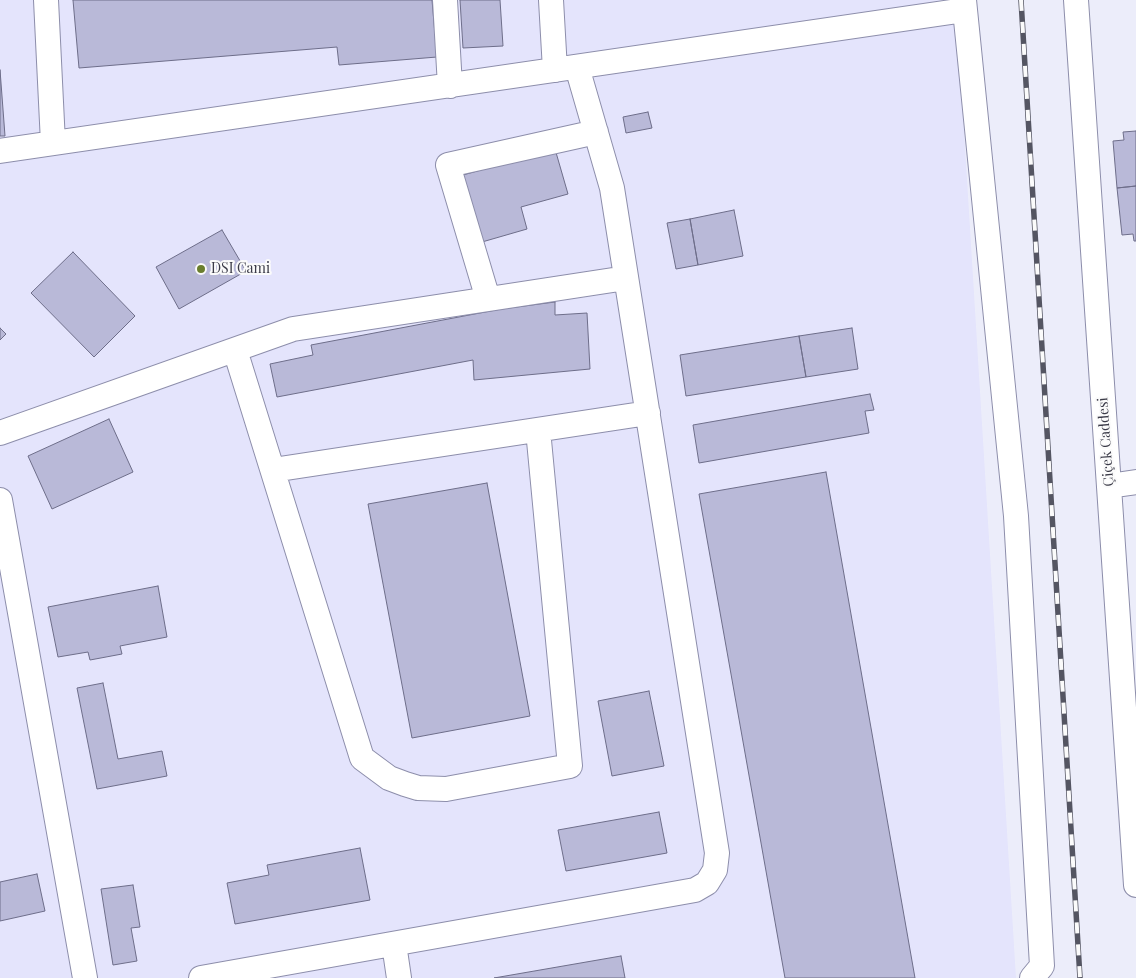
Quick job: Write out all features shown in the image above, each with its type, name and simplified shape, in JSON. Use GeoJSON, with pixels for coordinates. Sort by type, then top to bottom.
{"type":"FeatureCollection","features":[{"type":"Feature","properties":{"kind":"street"},"geometry":{"type":"LineString","coordinates":[[46,0],[53,143]]}},
{"type":"Feature","properties":{"kind":"street"},"geometry":{"type":"LineString","coordinates":[[445,0],[450,86]]}},
{"type":"Feature","properties":{"kind":"street"},"geometry":{"type":"LineString","coordinates":[[201,978],[695,890],[707,883],[715,870],[717,853],[612,188],[596,132],[566,68],[551,0]]}},
{"type":"Feature","properties":{"kind":"street","name":"Çiçek Caddesi"},"geometry":{"type":"LineString","coordinates":[[1076,0],[1136,885]]}},
{"type":"Feature","properties":{"kind":"street"},"geometry":{"type":"LineString","coordinates":[[0,151],[450,86],[965,5],[1016,516],[1042,966],[1032,978]]}},
{"type":"Feature","properties":{"kind":"street"},"geometry":{"type":"LineString","coordinates":[[488,299],[448,165],[596,132]]}},
{"type":"Feature","properties":{"kind":"street"},"geometry":{"type":"LineString","coordinates":[[0,433],[293,329],[626,278]]}},
{"type":"Feature","properties":{"kind":"street"},"geometry":{"type":"LineString","coordinates":[[235,350],[362,758],[389,778],[405,784],[425,788],[446,789],[570,766],[538,430]]}},
{"type":"Feature","properties":{"kind":"street"},"geometry":{"type":"LineString","coordinates":[[272,470],[648,413]]}},
{"type":"Feature","properties":{"kind":"street"},"geometry":{"type":"LineString","coordinates":[[1109,486],[1136,482]]}},
{"type":"Feature","properties":{"kind":"street"},"geometry":{"type":"LineString","coordinates":[[0,500],[85,978]]}},
{"type":"Feature","properties":{"kind":"street"},"geometry":{"type":"LineString","coordinates":[[394,944],[399,978]]}},
{"type":"Feature","properties":{"kind":"shaded area"},"geometry":{"type":"Polygon","coordinates":[[[0,0],[956,0],[1016,978],[0,978],[0,0]]]}},
{"type":"Feature","properties":{"kind":"building"},"geometry":{"type":"Polygon","coordinates":[[[73,0],[432,0],[437,57],[339,65],[337,47],[79,68],[73,0]]]}},
{"type":"Feature","properties":{"kind":"building"},"geometry":{"type":"Polygon","coordinates":[[[460,0],[500,0],[503,46],[463,48],[460,0]]]}},
{"type":"Feature","properties":{"kind":"building"},"geometry":{"type":"Polygon","coordinates":[[[0,70],[5,136],[0,136],[0,70]]]}},
{"type":"Feature","properties":{"kind":"building"},"geometry":{"type":"Polygon","coordinates":[[[648,112],[652,128],[626,133],[623,117],[648,112]]]}},
{"type":"Feature","properties":{"kind":"building"},"geometry":{"type":"Polygon","coordinates":[[[1136,131],[1136,186],[1117,188],[1113,141],[1124,140],[1123,132],[1136,131]]]}},
{"type":"Feature","properties":{"kind":"building"},"geometry":{"type":"Polygon","coordinates":[[[555,149],[568,194],[521,207],[527,229],[482,242],[463,175],[555,149]]]}},
{"type":"Feature","properties":{"kind":"building"},"geometry":{"type":"Polygon","coordinates":[[[1136,186],[1136,241],[1134,241],[1133,234],[1122,235],[1117,188],[1136,186]]]}},
{"type":"Feature","properties":{"kind":"building"},"geometry":{"type":"Polygon","coordinates":[[[734,210],[743,256],[698,265],[690,219],[734,210]]]}},
{"type":"Feature","properties":{"kind":"building"},"geometry":{"type":"Polygon","coordinates":[[[690,219],[698,265],[676,269],[667,223],[690,219]]]}},
{"type":"Feature","properties":{"kind":"building","name":"DSI Cami"},"geometry":{"type":"Polygon","coordinates":[[[222,230],[246,271],[179,309],[156,267],[222,230]]]}},
{"type":"Feature","properties":{"kind":"building"},"geometry":{"type":"Polygon","coordinates":[[[73,252],[135,316],[94,357],[31,293],[73,252]]]}},
{"type":"Feature","properties":{"kind":"building"},"geometry":{"type":"Polygon","coordinates":[[[555,302],[555,315],[587,313],[590,369],[474,380],[473,360],[277,397],[270,364],[313,355],[311,345],[501,309],[555,302]]]}},
{"type":"Feature","properties":{"kind":"building"},"geometry":{"type":"Polygon","coordinates":[[[0,328],[6,334],[0,340],[0,328]]]}},
{"type":"Feature","properties":{"kind":"building"},"geometry":{"type":"Polygon","coordinates":[[[852,328],[858,369],[806,377],[799,336],[852,328]]]}},
{"type":"Feature","properties":{"kind":"building"},"geometry":{"type":"Polygon","coordinates":[[[799,336],[806,377],[686,396],[680,355],[799,336]]]}},
{"type":"Feature","properties":{"kind":"building"},"geometry":{"type":"Polygon","coordinates":[[[870,394],[874,410],[865,411],[869,433],[699,463],[693,425],[870,394]]]}},
{"type":"Feature","properties":{"kind":"building"},"geometry":{"type":"Polygon","coordinates":[[[109,419],[133,472],[52,509],[28,456],[109,419]]]}},
{"type":"Feature","properties":{"kind":"building"},"geometry":{"type":"Polygon","coordinates":[[[826,472],[915,978],[785,978],[699,494],[826,472]]]}},
{"type":"Feature","properties":{"kind":"building"},"geometry":{"type":"Polygon","coordinates":[[[487,483],[530,716],[412,738],[368,504],[487,483]]]}},
{"type":"Feature","properties":{"kind":"building"},"geometry":{"type":"Polygon","coordinates":[[[158,586],[167,637],[120,646],[122,654],[90,660],[88,652],[58,657],[48,607],[158,586]]]}},
{"type":"Feature","properties":{"kind":"building"},"geometry":{"type":"Polygon","coordinates":[[[103,683],[118,759],[162,751],[167,776],[97,789],[77,688],[103,683]]]}},
{"type":"Feature","properties":{"kind":"building"},"geometry":{"type":"Polygon","coordinates":[[[649,691],[664,766],[612,776],[598,701],[649,691]]]}},
{"type":"Feature","properties":{"kind":"building"},"geometry":{"type":"Polygon","coordinates":[[[659,812],[667,853],[566,871],[558,830],[659,812]]]}},
{"type":"Feature","properties":{"kind":"building"},"geometry":{"type":"Polygon","coordinates":[[[360,848],[370,900],[235,924],[227,883],[269,875],[267,865],[360,848]]]}},
{"type":"Feature","properties":{"kind":"building"},"geometry":{"type":"Polygon","coordinates":[[[37,874],[45,911],[0,921],[0,882],[37,874]]]}},
{"type":"Feature","properties":{"kind":"building"},"geometry":{"type":"Polygon","coordinates":[[[133,885],[140,927],[131,928],[137,961],[113,965],[101,889],[133,885]]]}},
{"type":"Feature","properties":{"kind":"building"},"geometry":{"type":"Polygon","coordinates":[[[621,956],[625,978],[494,978],[621,956]]]}},
{"type":"Feature","properties":{"kind":"railway"},"geometry":{"type":"LineString","coordinates":[[1021,0],[1080,978]]}},
{"type":"Feature","properties":{"kind":"place","name":"DSI Cami"},"geometry":{"type":"Point","coordinates":[201,269]}}]}
